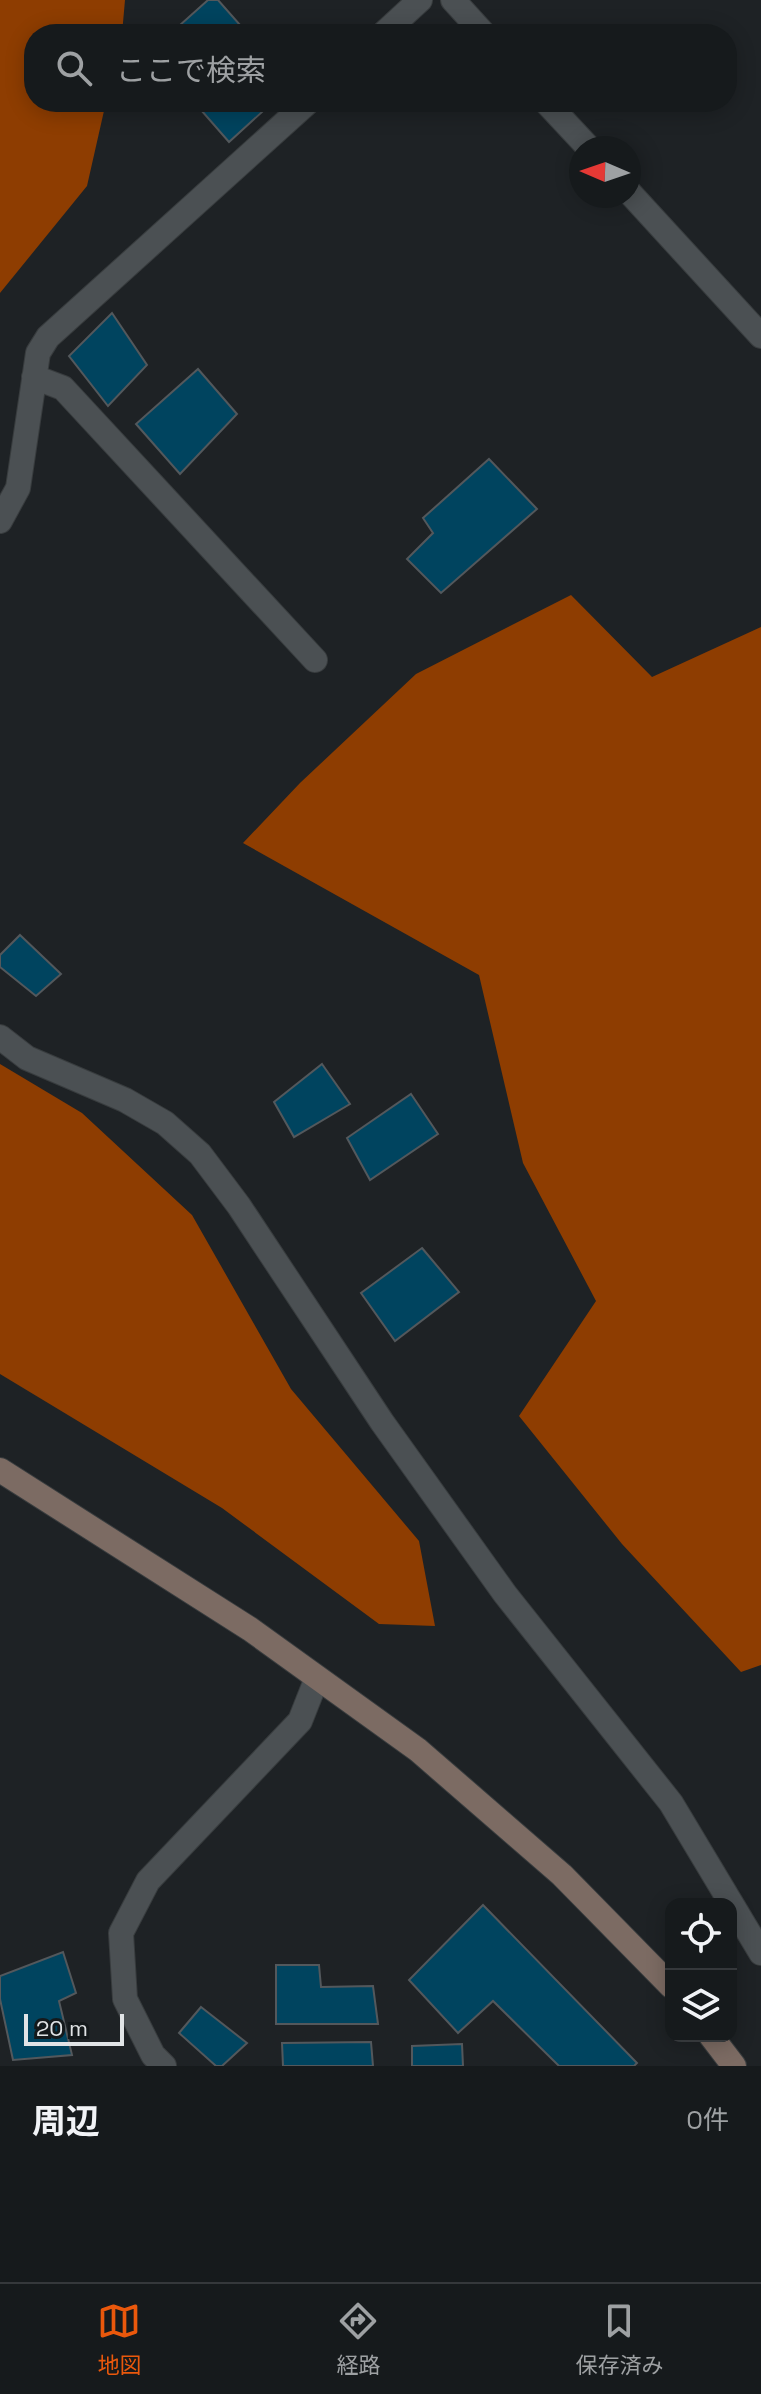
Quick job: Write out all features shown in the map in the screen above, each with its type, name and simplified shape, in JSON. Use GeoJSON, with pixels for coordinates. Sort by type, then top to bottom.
{"type":"FeatureCollection","features":[{"type":"Feature","properties":{"kind":"street"},"geometry":{"type":"LineString","coordinates":[[394,24],[420,0]]}},
{"type":"Feature","properties":{"kind":"street"},"geometry":{"type":"LineString","coordinates":[[453,0],[475,24]]}},
{"type":"Feature","properties":{"kind":"street"},"geometry":{"type":"LineString","coordinates":[[0,521],[18,488],[38,353],[56,329],[297,112]]}},
{"type":"Feature","properties":{"kind":"street"},"geometry":{"type":"LineString","coordinates":[[555,112],[578,136]]}},
{"type":"Feature","properties":{"kind":"street"},"geometry":{"type":"LineString","coordinates":[[641,205],[761,336]]}},
{"type":"Feature","properties":{"kind":"street"},"geometry":{"type":"LineString","coordinates":[[34,377],[63,388],[315,660]]}},
{"type":"Feature","properties":{"kind":"street"},"geometry":{"type":"LineString","coordinates":[[0,1037],[27,1058],[125,1100],[165,1123],[200,1154],[239,1206],[382,1422],[505,1594],[671,1803],[761,1953]]}},
{"type":"Feature","properties":{"kind":"street"},"geometry":{"type":"LineString","coordinates":[[0,1470],[250,1629],[418,1750],[538,1854],[665,1980]]}},
{"type":"Feature","properties":{"kind":"street"},"geometry":{"type":"LineString","coordinates":[[164,2066],[153,2055],[125,1999],[121,1933],[148,1881],[300,1721],[317,1678]]}},
{"type":"Feature","properties":{"kind":"street"},"geometry":{"type":"LineString","coordinates":[[716,2042],[734,2066]]}},
{"type":"Feature","properties":{"kind":"shaded area"},"geometry":{"type":"Polygon","coordinates":[[[0,0],[125,0],[123,24],[24,24],[24,112],[104,112],[87,186],[0,293],[0,0]]]}},
{"type":"Feature","properties":{"kind":"shaded area"},"geometry":{"type":"Polygon","coordinates":[[[571,595],[652,677],[761,627],[761,1665],[741,1672],[622,1544],[519,1416],[596,1301],[523,1163],[479,975],[243,843],[300,783],[416,674],[571,595]]]}},
{"type":"Feature","properties":{"kind":"shaded area"},"geometry":{"type":"Polygon","coordinates":[[[0,1064],[82,1113],[192,1215],[291,1389],[419,1541],[435,1626],[379,1624],[222,1508],[0,1374],[0,1064]]]}},
{"type":"Feature","properties":{"kind":"building"},"geometry":{"type":"Polygon","coordinates":[[[208,0],[218,0],[239,24],[181,24],[208,0]]]}},
{"type":"Feature","properties":{"kind":"building"},"geometry":{"type":"Polygon","coordinates":[[[203,112],[262,112],[229,142],[203,112]]]}},
{"type":"Feature","properties":{"kind":"building"},"geometry":{"type":"Polygon","coordinates":[[[112,313],[147,365],[108,406],[69,356],[112,313]]]}},
{"type":"Feature","properties":{"kind":"building"},"geometry":{"type":"Polygon","coordinates":[[[198,369],[237,414],[180,474],[136,424],[198,369]]]}},
{"type":"Feature","properties":{"kind":"building"},"geometry":{"type":"Polygon","coordinates":[[[489,459],[537,509],[441,593],[407,559],[433,533],[423,518],[489,459]]]}},
{"type":"Feature","properties":{"kind":"building"},"geometry":{"type":"Polygon","coordinates":[[[20,935],[61,974],[36,996],[0,967],[0,955],[20,935]]]}},
{"type":"Feature","properties":{"kind":"building"},"geometry":{"type":"Polygon","coordinates":[[[322,1064],[350,1104],[294,1137],[274,1102],[322,1064]]]}},
{"type":"Feature","properties":{"kind":"building"},"geometry":{"type":"Polygon","coordinates":[[[411,1094],[438,1134],[370,1180],[347,1138],[411,1094]]]}},
{"type":"Feature","properties":{"kind":"building"},"geometry":{"type":"Polygon","coordinates":[[[422,1248],[459,1292],[395,1341],[361,1293],[422,1248]]]}},
{"type":"Feature","properties":{"kind":"building"},"geometry":{"type":"Polygon","coordinates":[[[483,1905],[637,2063],[634,2066],[559,2066],[493,2001],[458,2033],[409,1980],[483,1905]]]}},
{"type":"Feature","properties":{"kind":"building"},"geometry":{"type":"Polygon","coordinates":[[[63,1952],[76,1993],[59,2001],[72,2055],[13,2060],[0,1999],[0,1976],[63,1952]]]}},
{"type":"Feature","properties":{"kind":"building"},"geometry":{"type":"Polygon","coordinates":[[[276,1965],[319,1965],[321,1987],[373,1986],[378,2024],[276,2024],[276,1965]]]}},
{"type":"Feature","properties":{"kind":"building"},"geometry":{"type":"Polygon","coordinates":[[[201,2007],[247,2043],[222,2066],[216,2066],[179,2033],[201,2007]]]}},
{"type":"Feature","properties":{"kind":"building"},"geometry":{"type":"Polygon","coordinates":[[[371,2042],[373,2066],[283,2066],[282,2043],[371,2042]]]}},
{"type":"Feature","properties":{"kind":"building"},"geometry":{"type":"Polygon","coordinates":[[[462,2044],[463,2066],[412,2066],[412,2046],[462,2044]]]}}]}
